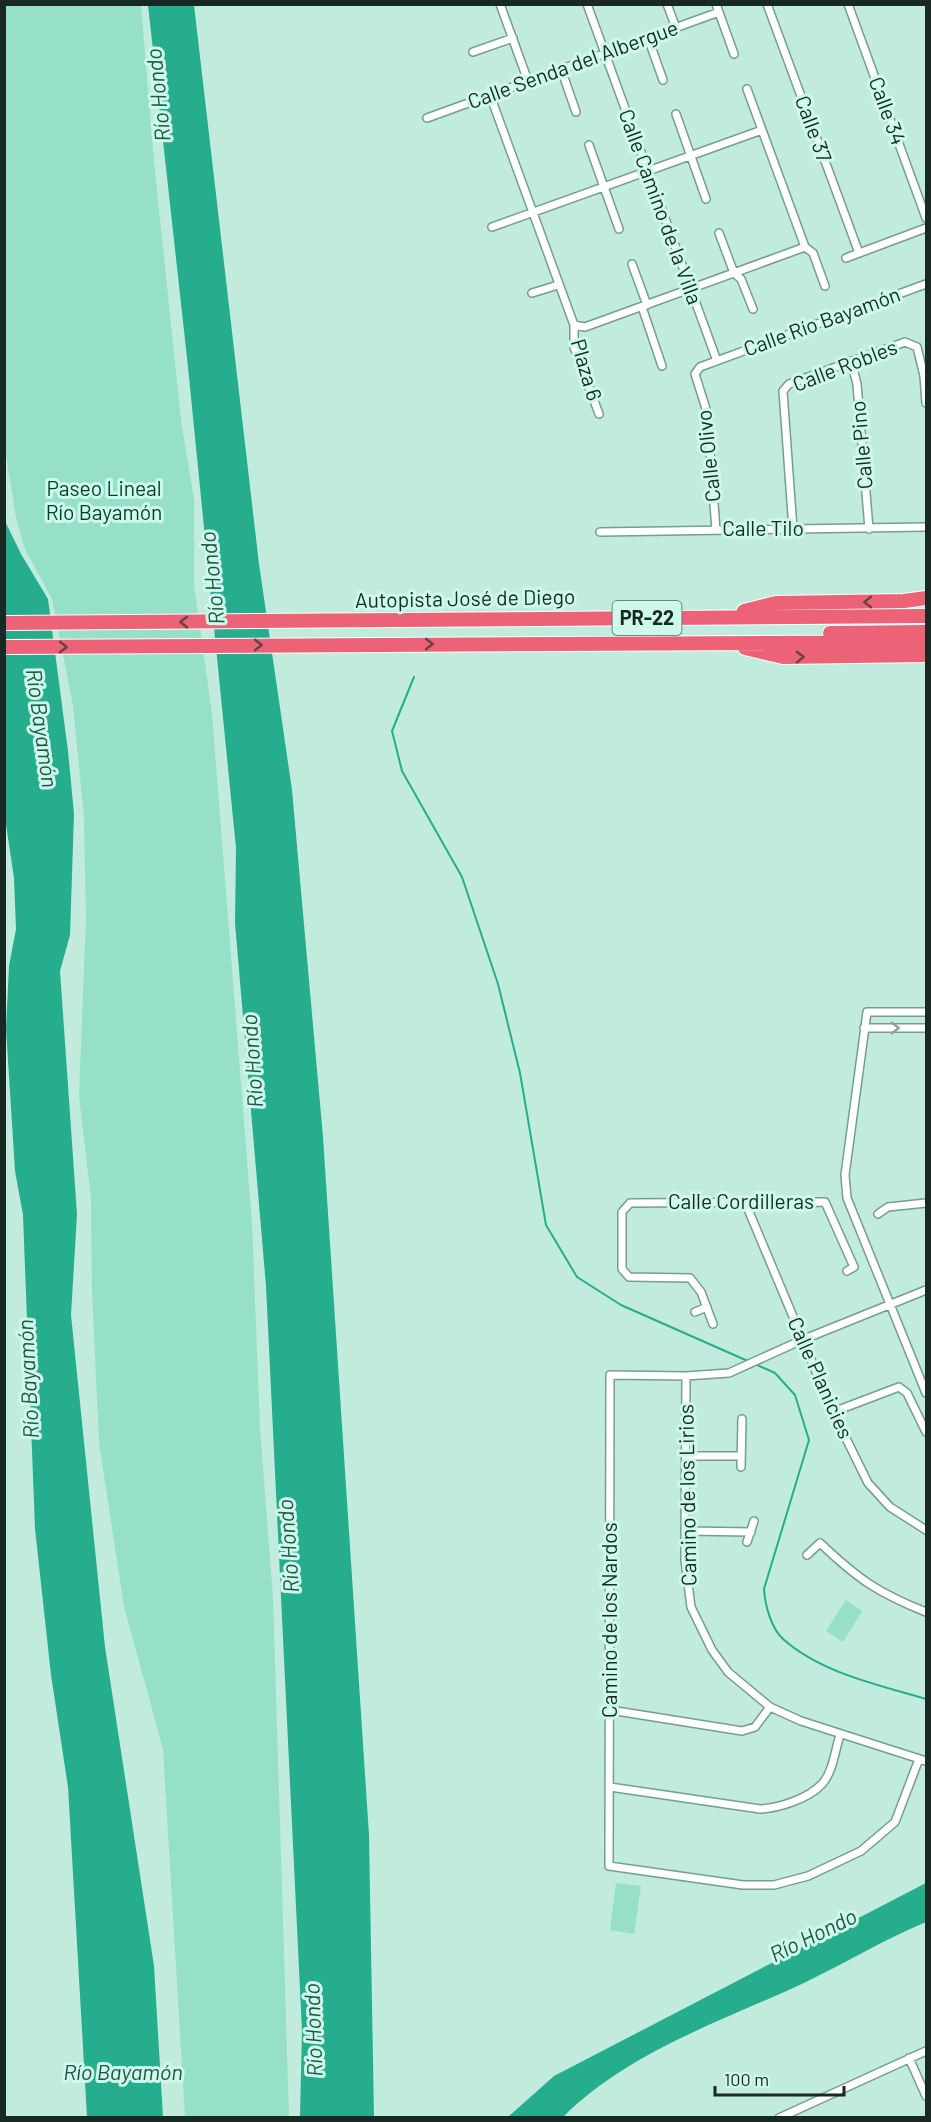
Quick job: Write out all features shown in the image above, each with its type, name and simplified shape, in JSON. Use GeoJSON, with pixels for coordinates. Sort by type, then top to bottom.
{"type":"FeatureCollection","features":[{"type":"Feature","properties":{"kind":"highway"},"geometry":{"type":"LineString","coordinates":[[720,617],[776,603],[904,602],[927,598]]}},
{"type":"Feature","properties":{"kind":"highway","name":"Autopista José de Diego"},"geometry":{"type":"LineString","coordinates":[[4,623],[927,616]]}},
{"type":"Feature","properties":{"kind":"highway"},"geometry":{"type":"LineString","coordinates":[[371,621],[410,626],[452,627],[927,623]]}},
{"type":"Feature","properties":{"kind":"highway"},"geometry":{"type":"LineString","coordinates":[[668,643],[721,634],[927,632]]}},
{"type":"Feature","properties":{"kind":"highway","name":"Autopista José de Diego"},"geometry":{"type":"LineString","coordinates":[[4,647],[927,642]]}},
{"type":"Feature","properties":{"kind":"highway"},"geometry":{"type":"LineString","coordinates":[[722,643],[783,657],[927,655]]}},
{"type":"Feature","properties":{"kind":"street"},"geometry":{"type":"LineString","coordinates":[[500,4],[528,81]]}},
{"type":"Feature","properties":{"kind":"street","name":"Calle Camino de la Villa"},"geometry":{"type":"LineString","coordinates":[[586,4],[717,361]]}},
{"type":"Feature","properties":{"kind":"street"},"geometry":{"type":"LineString","coordinates":[[667,4],[676,28]]}},
{"type":"Feature","properties":{"kind":"street","name":"Calle 37"},"geometry":{"type":"LineString","coordinates":[[767,4],[859,253]]}},
{"type":"Feature","properties":{"kind":"street","name":"Calle 34"},"geometry":{"type":"LineString","coordinates":[[848,4],[927,218]]}},
{"type":"Feature","properties":{"kind":"street"},"geometry":{"type":"LineString","coordinates":[[718,8],[734,54]]}},
{"type":"Feature","properties":{"kind":"street","name":"Calle Senda del Albergue"},"geometry":{"type":"LineString","coordinates":[[427,118],[676,28],[718,8]]}},
{"type":"Feature","properties":{"kind":"street"},"geometry":{"type":"LineString","coordinates":[[473,52],[513,38]]}},
{"type":"Feature","properties":{"kind":"street"},"geometry":{"type":"LineString","coordinates":[[648,38],[663,80]]}},
{"type":"Feature","properties":{"kind":"street"},"geometry":{"type":"LineString","coordinates":[[561,69],[576,112]]}},
{"type":"Feature","properties":{"kind":"street"},"geometry":{"type":"LineString","coordinates":[[747,89],[805,247],[813,253],[825,286]]}},
{"type":"Feature","properties":{"kind":"street","name":"Plaza 6"},"geometry":{"type":"LineString","coordinates":[[490,95],[574,325],[574,347],[599,414]]}},
{"type":"Feature","properties":{"kind":"street"},"geometry":{"type":"LineString","coordinates":[[676,114],[706,199]]}},
{"type":"Feature","properties":{"kind":"street"},"geometry":{"type":"LineString","coordinates":[[492,227],[762,130]]}},
{"type":"Feature","properties":{"kind":"street"},"geometry":{"type":"LineString","coordinates":[[589,145],[619,230]]}},
{"type":"Feature","properties":{"kind":"street"},"geometry":{"type":"LineString","coordinates":[[846,258],[927,228]]}},
{"type":"Feature","properties":{"kind":"street"},"geometry":{"type":"LineString","coordinates":[[719,233],[734,273],[741,279],[753,309]]}},
{"type":"Feature","properties":{"kind":"street"},"geometry":{"type":"LineString","coordinates":[[574,325],[585,327],[805,247]]}},
{"type":"Feature","properties":{"kind":"street"},"geometry":{"type":"LineString","coordinates":[[632,264],[662,366]]}},
{"type":"Feature","properties":{"kind":"street","name":"Calle Río Bayamón"},"geometry":{"type":"LineString","coordinates":[[717,361],[927,284]]}},
{"type":"Feature","properties":{"kind":"street"},"geometry":{"type":"LineString","coordinates":[[532,293],[558,285]]}},
{"type":"Feature","properties":{"kind":"street","name":"Calle Robles"},"geometry":{"type":"LineString","coordinates":[[793,529],[783,391],[789,384],[905,342],[917,347],[927,403]]}},
{"type":"Feature","properties":{"kind":"street","name":"Calle Olivo"},"geometry":{"type":"LineString","coordinates":[[716,530],[707,412],[695,374],[700,367],[717,361]]}},
{"type":"Feature","properties":{"kind":"street","name":"Calle Pino"},"geometry":{"type":"LineString","coordinates":[[851,362],[857,384],[869,529]]}},
{"type":"Feature","properties":{"kind":"street","name":"Calle Tilo"},"geometry":{"type":"LineString","coordinates":[[600,531],[927,527]]}},
{"type":"Feature","properties":{"kind":"street"},"geometry":{"type":"LineString","coordinates":[[927,1012],[867,1012],[845,1175],[847,1198],[927,1393]]}},
{"type":"Feature","properties":{"kind":"street"},"geometry":{"type":"LineString","coordinates":[[864,1028],[927,1028]]}},
{"type":"Feature","properties":{"kind":"street","name":"Calle Planicies"},"geometry":{"type":"LineString","coordinates":[[745,1202],[801,1341],[868,1483],[890,1507],[927,1530]]}},
{"type":"Feature","properties":{"kind":"street","name":"Calle Cordilleras"},"geometry":{"type":"LineString","coordinates":[[707,1307],[701,1292],[690,1278],[629,1277],[622,1269],[622,1212],[630,1203],[825,1202],[854,1267],[847,1271]]}},
{"type":"Feature","properties":{"kind":"street"},"geometry":{"type":"LineString","coordinates":[[878,1214],[888,1207],[927,1203]]}},
{"type":"Feature","properties":{"kind":"street"},"geometry":{"type":"LineString","coordinates":[[686,1376],[729,1373],[889,1303],[927,1290]]}},
{"type":"Feature","properties":{"kind":"street"},"geometry":{"type":"LineString","coordinates":[[695,1312],[707,1307],[713,1324]]}},
{"type":"Feature","properties":{"kind":"street","name":"Camino de los Nardos"},"geometry":{"type":"LineString","coordinates":[[686,1376],[610,1375],[609,1866],[743,1885],[774,1884],[808,1876],[861,1851],[895,1822],[923,1760]]}},
{"type":"Feature","properties":{"kind":"street","name":"Camino de los Lirios"},"geometry":{"type":"LineString","coordinates":[[686,1376],[687,1586],[691,1607],[700,1629],[728,1672],[770,1707],[840,1735],[923,1760]]}},
{"type":"Feature","properties":{"kind":"street"},"geometry":{"type":"LineString","coordinates":[[833,1412],[899,1387],[907,1393],[927,1432]]}},
{"type":"Feature","properties":{"kind":"street"},"geometry":{"type":"LineString","coordinates":[[741,1467],[742,1419]]}},
{"type":"Feature","properties":{"kind":"street"},"geometry":{"type":"LineString","coordinates":[[686,1456],[741,1456]]}},
{"type":"Feature","properties":{"kind":"street"},"geometry":{"type":"LineString","coordinates":[[747,1542],[754,1521]]}},
{"type":"Feature","properties":{"kind":"street"},"geometry":{"type":"LineString","coordinates":[[685,1531],[750,1532]]}},
{"type":"Feature","properties":{"kind":"street"},"geometry":{"type":"LineString","coordinates":[[807,1555],[820,1543],[853,1575],[887,1597],[927,1612]]}},
{"type":"Feature","properties":{"kind":"street"},"geometry":{"type":"LineString","coordinates":[[610,1710],[742,1731],[755,1726],[770,1707]]}},
{"type":"Feature","properties":{"kind":"street"},"geometry":{"type":"LineString","coordinates":[[609,1787],[760,1809],[781,1806],[822,1785],[840,1735]]}},
{"type":"Feature","properties":{"kind":"street"},"geometry":{"type":"LineString","coordinates":[[779,2118],[927,2051]]}},
{"type":"Feature","properties":{"kind":"street"},"geometry":{"type":"LineString","coordinates":[[909,2058],[927,2096]]}},
{"type":"Feature","properties":{"kind":"green space","name":"Paseo Lineal Río Bayamón"},"geometry":{"type":"Polygon","coordinates":[[[6,5],[141,5],[154,162],[181,420],[194,500],[194,585],[212,714],[252,1224],[260,1428],[273,1598],[289,2117],[185,2117],[163,1749],[124,1607],[99,1442],[92,1290],[91,1199],[79,1096],[86,918],[84,818],[73,705],[52,599],[25,549],[16,518],[5,449],[6,5]]]}},
{"type":"Feature","properties":{"kind":"green space"},"geometry":{"type":"Polygon","coordinates":[[[846,1600],[862,1611],[843,1642],[826,1631],[846,1600]]]}},
{"type":"Feature","properties":{"kind":"green space"},"geometry":{"type":"Polygon","coordinates":[[[616,1883],[641,1886],[634,1934],[610,1930],[616,1883]]]}},
{"type":"Feature","properties":{"kind":"water"},"geometry":{"type":"Polygon","coordinates":[[[148,5],[194,5],[259,564],[292,790],[323,1137],[369,1835],[374,2117],[300,2117],[302,2031],[266,1286],[235,923],[236,848],[188,367],[148,5]]]}},
{"type":"Feature","properties":{"kind":"water","name":"Río Bayamón"},"geometry":{"type":"Polygon","coordinates":[[[4,519],[21,554],[48,599],[68,751],[74,814],[70,935],[60,971],[77,1214],[71,1315],[105,1647],[154,1966],[163,2117],[87,2117],[68,1787],[51,1675],[35,1529],[23,1215],[15,1171],[6,1029],[9,966],[16,929],[14,878],[4,811],[4,519]]]}},
{"type":"Feature","properties":{"kind":"water","name":"Río Hondo"},"geometry":{"type":"Polygon","coordinates":[[[926,1883],[926,1922],[804,1983],[646,2056],[589,2094],[563,2117],[508,2117],[554,2076],[926,1883]]]}},
{"type":"Feature","properties":{"kind":"waterway"},"geometry":{"type":"LineString","coordinates":[[414,677],[392,731],[402,771],[462,877],[498,984],[520,1073],[546,1225],[577,1277],[621,1305],[750,1362]]}},
{"type":"Feature","properties":{"kind":"waterway"},"geometry":{"type":"LineString","coordinates":[[755,1364],[775,1373],[795,1395],[809,1440],[764,1589],[767,1609],[775,1629],[783,1639],[815,1661],[870,1683],[926,1699]]}}]}
